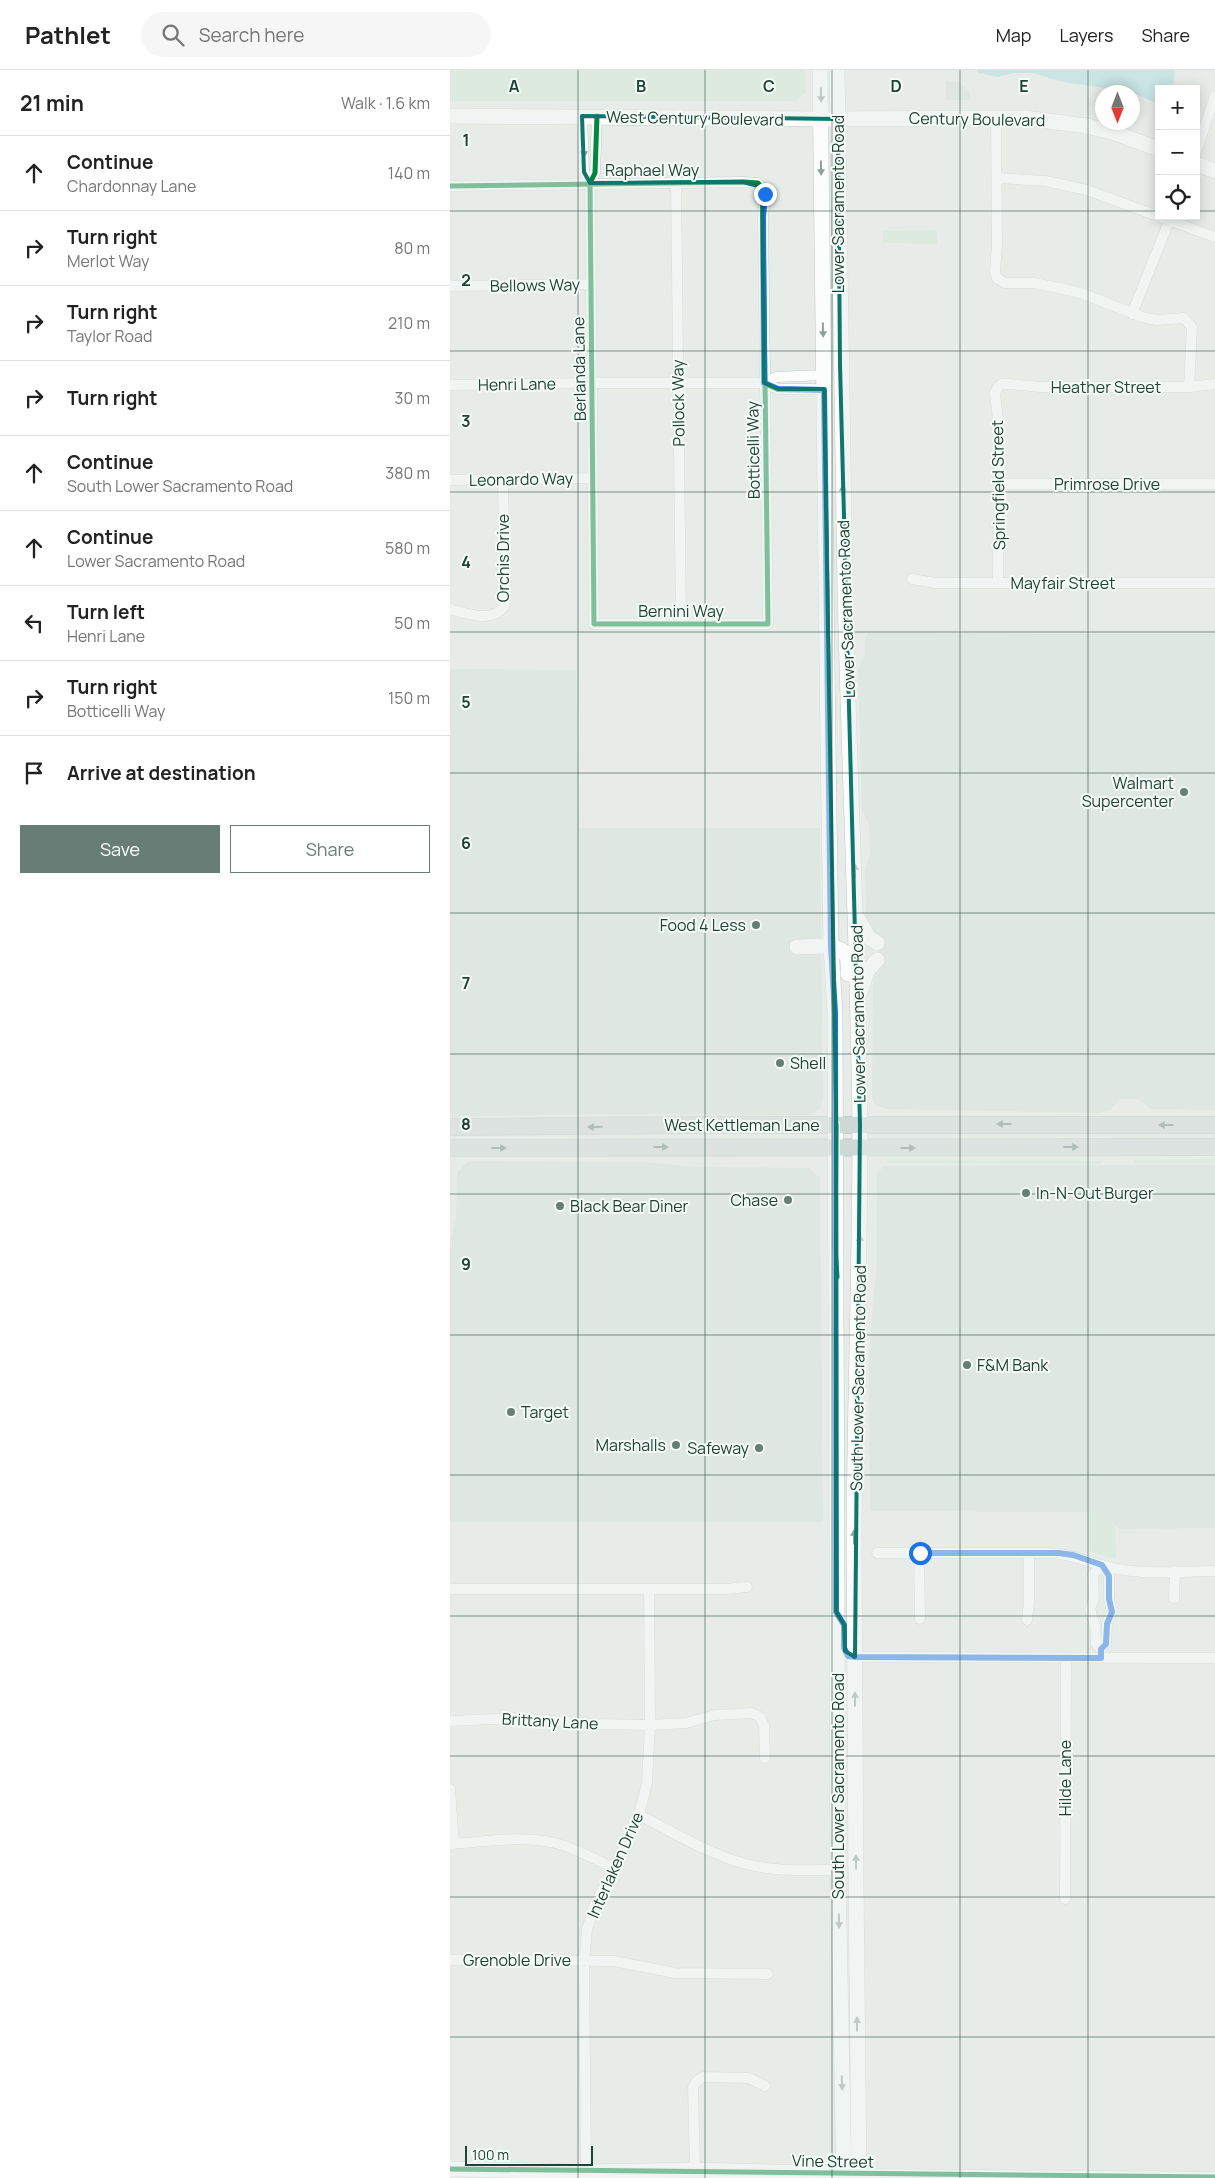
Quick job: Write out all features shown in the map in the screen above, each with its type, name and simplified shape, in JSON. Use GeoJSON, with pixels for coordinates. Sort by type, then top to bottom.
{"type":"FeatureCollection","features":[{"type":"Feature","properties":{"kind":"main road","name":"Lower Sacramento Road"},"geometry":{"type":"LineString","coordinates":[[820,70],[831,947],[835,1013],[836,1124]]}},
{"type":"Feature","properties":{"kind":"main road","name":"Lower Sacramento Road"},"geometry":{"type":"LineString","coordinates":[[837,70],[840,365],[846,644],[863,841],[856,904],[860,1148]]}},
{"type":"Feature","properties":{"kind":"main road","name":"West Century Boulevard"},"geometry":{"type":"LineString","coordinates":[[450,116],[821,119]]}},
{"type":"Feature","properties":{"kind":"main road","name":"Century Boulevard"},"geometry":{"type":"LineString","coordinates":[[821,119],[996,117],[1060,121],[1115,133],[1155,148]]}},
{"type":"Feature","properties":{"kind":"main road"},"geometry":{"type":"LineString","coordinates":[[1200,165],[1215,171]]}},
{"type":"Feature","properties":{"kind":"main road"},"geometry":{"type":"LineString","coordinates":[[856,904],[859,921],[863,930],[868,937],[877,943]]}},
{"type":"Feature","properties":{"kind":"main road"},"geometry":{"type":"LineString","coordinates":[[797,947],[831,947],[842,950],[846,956],[850,999],[858,1014]]}},
{"type":"Feature","properties":{"kind":"main road"},"geometry":{"type":"LineString","coordinates":[[858,1014],[862,985],[867,971],[877,960]]}},
{"type":"Feature","properties":{"kind":"main road","name":"West Kettleman Lane"},"geometry":{"type":"LineString","coordinates":[[450,1128],[836,1124],[1215,1124]]}},
{"type":"Feature","properties":{"kind":"main road","name":"South Lower Sacramento Road"},"geometry":{"type":"LineString","coordinates":[[836,1124],[838,1870],[851,2176]]}},
{"type":"Feature","properties":{"kind":"main road","name":"West Kettleman Lane"},"geometry":{"type":"LineString","coordinates":[[450,1148],[1215,1147]]}},
{"type":"Feature","properties":{"kind":"main road","name":"South Lower Sacramento Road"},"geometry":{"type":"LineString","coordinates":[[851,2176],[855,1401],[860,1257],[860,1148]]}},
{"type":"Feature","properties":{"kind":"main road"},"geometry":{"type":"LineString","coordinates":[[836,1612],[844,1625],[845,1651],[848,1656],[855,1657]]}},
{"type":"Feature","properties":{"kind":"main road","name":"Vine Street"},"geometry":{"type":"LineString","coordinates":[[450,2169],[585,2175],[695,2170],[851,2176]]}},
{"type":"Feature","properties":{"kind":"street"},"geometry":{"type":"LineString","coordinates":[[1200,140],[1215,96]]}},
{"type":"Feature","properties":{"kind":"street","name":"Berlanda Lane"},"geometry":{"type":"LineString","coordinates":[[582,116],[584,172],[590,183]]}},
{"type":"Feature","properties":{"kind":"street","name":"Berlanda Lane"},"geometry":{"type":"LineString","coordinates":[[594,624],[590,183],[595,172],[597,116]]}},
{"type":"Feature","properties":{"kind":"street"},"geometry":{"type":"LineString","coordinates":[[996,117],[998,244],[996,278],[1005,283],[1034,283],[1081,294],[1132,314],[1157,320],[1177,317],[1188,321],[1192,327],[1189,388]]}},
{"type":"Feature","properties":{"kind":"street"},"geometry":{"type":"LineString","coordinates":[[997,178],[1045,181],[1087,190],[1155,213]]}},
{"type":"Feature","properties":{"kind":"street","name":"Pollock Way"},"geometry":{"type":"LineString","coordinates":[[676,182],[681,624]]}},
{"type":"Feature","properties":{"kind":"street","name":"Raphael Way"},"geometry":{"type":"LineString","coordinates":[[450,186],[743,182],[758,183],[762,187]]}},
{"type":"Feature","properties":{"kind":"street","name":"Botticelli Way"},"geometry":{"type":"LineString","coordinates":[[762,187],[765,194],[763,217],[764,383],[768,624]]}},
{"type":"Feature","properties":{"kind":"street"},"geometry":{"type":"LineString","coordinates":[[1132,314],[1170,220]]}},
{"type":"Feature","properties":{"kind":"street"},"geometry":{"type":"LineString","coordinates":[[1172,220],[1215,237]]}},
{"type":"Feature","properties":{"kind":"street","name":"Bellows Way"},"geometry":{"type":"LineString","coordinates":[[450,286],[591,284]]}},
{"type":"Feature","properties":{"kind":"street","name":"Henri Lane"},"geometry":{"type":"LineString","coordinates":[[764,383],[776,377],[824,382]]}},
{"type":"Feature","properties":{"kind":"street","name":"Henri Lane"},"geometry":{"type":"LineString","coordinates":[[450,385],[764,383],[778,389],[824,382]]}},
{"type":"Feature","properties":{"kind":"street","name":"Heather Street"},"geometry":{"type":"LineString","coordinates":[[998,388],[1002,384],[1041,388],[1189,388],[1215,384]]}},
{"type":"Feature","properties":{"kind":"street","name":"Springfield Street"},"geometry":{"type":"LineString","coordinates":[[998,388],[995,393],[999,430],[998,583]]}},
{"type":"Feature","properties":{"kind":"street","name":"Leonardo Way"},"geometry":{"type":"LineString","coordinates":[[450,480],[592,478]]}},
{"type":"Feature","properties":{"kind":"street","name":"Orchis Drive"},"geometry":{"type":"LineString","coordinates":[[450,609],[477,615],[497,615],[503,611],[506,604],[503,480]]}},
{"type":"Feature","properties":{"kind":"street","name":"Primrose Drive"},"geometry":{"type":"LineString","coordinates":[[999,484],[1215,484]]}},
{"type":"Feature","properties":{"kind":"street","name":"Mayfair Street"},"geometry":{"type":"LineString","coordinates":[[912,579],[935,583],[1215,583]]}},
{"type":"Feature","properties":{"kind":"street","name":"Bernini Way"},"geometry":{"type":"LineString","coordinates":[[594,624],[768,624]]}},
{"type":"Feature","properties":{"kind":"street"},"geometry":{"type":"LineString","coordinates":[[877,1553],[1066,1554],[1102,1565],[1128,1570],[1215,1571]]}},
{"type":"Feature","properties":{"kind":"street"},"geometry":{"type":"LineString","coordinates":[[920,1553],[920,1618]]}},
{"type":"Feature","properties":{"kind":"street"},"geometry":{"type":"LineString","coordinates":[[1027,1620],[1029,1553]]}},
{"type":"Feature","properties":{"kind":"street"},"geometry":{"type":"LineString","coordinates":[[1101,1653],[1096,1644],[1095,1626],[1090,1609],[1094,1599],[1093,1574],[1102,1565]]}},
{"type":"Feature","properties":{"kind":"street"},"geometry":{"type":"LineString","coordinates":[[1101,1653],[1106,1644],[1107,1624],[1112,1612],[1109,1599],[1109,1576],[1102,1565]]}},
{"type":"Feature","properties":{"kind":"street"},"geometry":{"type":"LineString","coordinates":[[1174,1572],[1174,1598]]}},
{"type":"Feature","properties":{"kind":"street"},"geometry":{"type":"LineString","coordinates":[[450,1589],[725,1589],[747,1587]]}},
{"type":"Feature","properties":{"kind":"street","name":"Interlaken Drive"},"geometry":{"type":"LineString","coordinates":[[585,2175],[584,1960],[590,1919],[597,1899],[639,1814],[647,1783],[650,1725],[649,1589]]}},
{"type":"Feature","properties":{"kind":"street"},"geometry":{"type":"LineString","coordinates":[[1094,1599],[1109,1599]]}},
{"type":"Feature","properties":{"kind":"street"},"geometry":{"type":"LineString","coordinates":[[855,1657],[1066,1658],[1101,1653],[1215,1658]]}},
{"type":"Feature","properties":{"kind":"street","name":"Hilde Lane"},"geometry":{"type":"LineString","coordinates":[[1065,1899],[1066,1658]]}},
{"type":"Feature","properties":{"kind":"street","name":"Brittany Lane"},"geometry":{"type":"LineString","coordinates":[[450,1721],[515,1718],[589,1724],[650,1725],[686,1723],[715,1715],[752,1713],[760,1716],[764,1725],[765,1758]]}},
{"type":"Feature","properties":{"kind":"street"},"geometry":{"type":"LineString","coordinates":[[450,1790],[452,1844],[514,1839],[535,1840],[566,1846],[612,1867]]}},
{"type":"Feature","properties":{"kind":"street"},"geometry":{"type":"LineString","coordinates":[[639,1814],[718,1854],[745,1864],[776,1869],[838,1870]]}},
{"type":"Feature","properties":{"kind":"street","name":"Grenoble Drive"},"geometry":{"type":"LineString","coordinates":[[450,1960],[621,1961],[674,1973],[768,1974]]}},
{"type":"Feature","properties":{"kind":"street"},"geometry":{"type":"LineString","coordinates":[[695,2170],[693,2087],[697,2081],[703,2077],[742,2077],[756,2080],[765,2086]]}},
{"type":"Feature","properties":{"kind":"street"},"geometry":{"type":"LineString","coordinates":[[450,2169],[450,2178]]}},
{"type":"Feature","properties":{"kind":"street","name":"Vine Street"},"geometry":{"type":"LineString","coordinates":[[851,2176],[1215,2177]]}},
{"type":"Feature","properties":{"kind":"highlighted area"},"geometry":{"type":"Polygon","coordinates":[[[582,116],[838,119],[840,365],[860,1124],[855,1657],[845,1651],[844,1625],[836,1612],[836,1105],[824,389],[778,389],[764,383],[762,187],[743,182],[590,183],[584,172],[582,116]]]}},
{"type":"Feature","properties":{"kind":"shaded area"},"geometry":{"type":"Polygon","coordinates":[[[946,80],[960,83],[970,92],[970,100],[946,100],[946,80]]]}},
{"type":"Feature","properties":{"kind":"shaded area"},"geometry":{"type":"Polygon","coordinates":[[[867,633],[1215,634],[1215,1110],[1151,1109],[1138,1099],[1120,1099],[1110,1110],[1100,1113],[885,1109],[874,1103],[872,1096],[873,985],[875,974],[879,968],[878,940],[866,919],[865,868],[870,855],[869,824],[862,811],[858,668],[865,656],[865,635],[868,636],[867,633]]]}},
{"type":"Feature","properties":{"kind":"shaded area"},"geometry":{"type":"Polygon","coordinates":[[[450,669],[576,670],[579,828],[820,828],[823,1099],[820,1109],[809,1115],[604,1114],[450,1117],[450,669]]]}},
{"type":"Feature","properties":{"kind":"shaded area"},"geometry":{"type":"Polygon","coordinates":[[[469,1161],[643,1162],[697,1167],[809,1168],[820,1178],[823,1522],[450,1522],[450,1244],[456,1218],[457,1172],[469,1161]]]}},
{"type":"Feature","properties":{"kind":"shaded area"},"geometry":{"type":"Polygon","coordinates":[[[1215,1165],[1215,1528],[1119,1529],[1099,1512],[870,1511],[869,1372],[877,1261],[877,1173],[884,1166],[1215,1165]]]}},
{"type":"Feature","properties":{"kind":"green space"},"geometry":{"type":"Polygon","coordinates":[[[450,70],[805,70],[806,92],[796,101],[450,101],[450,70]]]}},
{"type":"Feature","properties":{"kind":"green space"},"geometry":{"type":"Polygon","coordinates":[[[937,230],[937,244],[883,243],[883,231],[937,230]]]}},
{"type":"Feature","properties":{"kind":"green space"},"geometry":{"type":"Polygon","coordinates":[[[814,956],[817,959],[818,1037],[815,1038],[814,956]]]}},
{"type":"Feature","properties":{"kind":"green space"},"geometry":{"type":"Polygon","coordinates":[[[1215,1159],[1215,1163],[1134,1163],[1134,1160],[1215,1159]]]}},
{"type":"Feature","properties":{"kind":"green space"},"geometry":{"type":"Polygon","coordinates":[[[887,1160],[1101,1161],[1101,1164],[887,1163],[887,1160]]]}},
{"type":"Feature","properties":{"kind":"green space"},"geometry":{"type":"Polygon","coordinates":[[[1088,1512],[1099,1512],[1115,1526],[1116,1559],[1088,1551],[1088,1512]]]}},
{"type":"Feature","properties":{"kind":"water"},"geometry":{"type":"Polygon","coordinates":[[[977,70],[1175,70],[1173,85],[1155,85],[1155,103],[1140,96],[1140,85],[1095,85],[1095,87],[1063,82],[1033,73],[1014,73],[999,77],[978,73],[977,70]]]}},
{"type":"Feature","properties":{"kind":"cycle path"},"geometry":{"type":"LineString","coordinates":[[450,186],[743,182],[758,183],[761,187],[764,198],[768,624],[594,624],[590,183],[595,173],[597,116]]}},
{"type":"Feature","properties":{"kind":"cycle path"},"geometry":{"type":"LineString","coordinates":[[836,1124],[835,1247],[837,1277]]}},
{"type":"Feature","properties":{"kind":"cycle path"},"geometry":{"type":"LineString","coordinates":[[450,2169],[1215,2177]]}},
{"type":"Feature","properties":{"kind":"place","name":"Walmart Supercenter"},"geometry":{"type":"Point","coordinates":[1184,792]}},
{"type":"Feature","properties":{"kind":"place","name":"Food 4 Less"},"geometry":{"type":"Point","coordinates":[756,925]}},
{"type":"Feature","properties":{"kind":"place","name":"Shell"},"geometry":{"type":"Point","coordinates":[780,1063]}},
{"type":"Feature","properties":{"kind":"place","name":"In-N-Out Burger"},"geometry":{"type":"Point","coordinates":[1026,1193]}},
{"type":"Feature","properties":{"kind":"place","name":"Chase"},"geometry":{"type":"Point","coordinates":[788,1200]}},
{"type":"Feature","properties":{"kind":"place","name":"Black Bear Diner"},"geometry":{"type":"Point","coordinates":[560,1206]}},
{"type":"Feature","properties":{"kind":"place","name":"F&M Bank"},"geometry":{"type":"Point","coordinates":[967,1365]}},
{"type":"Feature","properties":{"kind":"place","name":"Target"},"geometry":{"type":"Point","coordinates":[511,1412]}},
{"type":"Feature","properties":{"kind":"place","name":"Marshalls"},"geometry":{"type":"Point","coordinates":[676,1445]}},
{"type":"Feature","properties":{"kind":"place","name":"Safeway"},"geometry":{"type":"Point","coordinates":[759,1448]}},
{"type":"Feature","properties":{"kind":"route"},"geometry":{"type":"LineString","coordinates":[[765,194],[763,217],[764,383],[778,389],[824,390],[831,947],[835,1013],[836,1612],[844,1625],[844,1648],[848,1656],[855,1657],[1101,1658],[1101,1649],[1106,1644],[1107,1624],[1112,1612],[1109,1599],[1109,1576],[1102,1565],[1073,1555],[1059,1553],[920,1553]]}}]}
